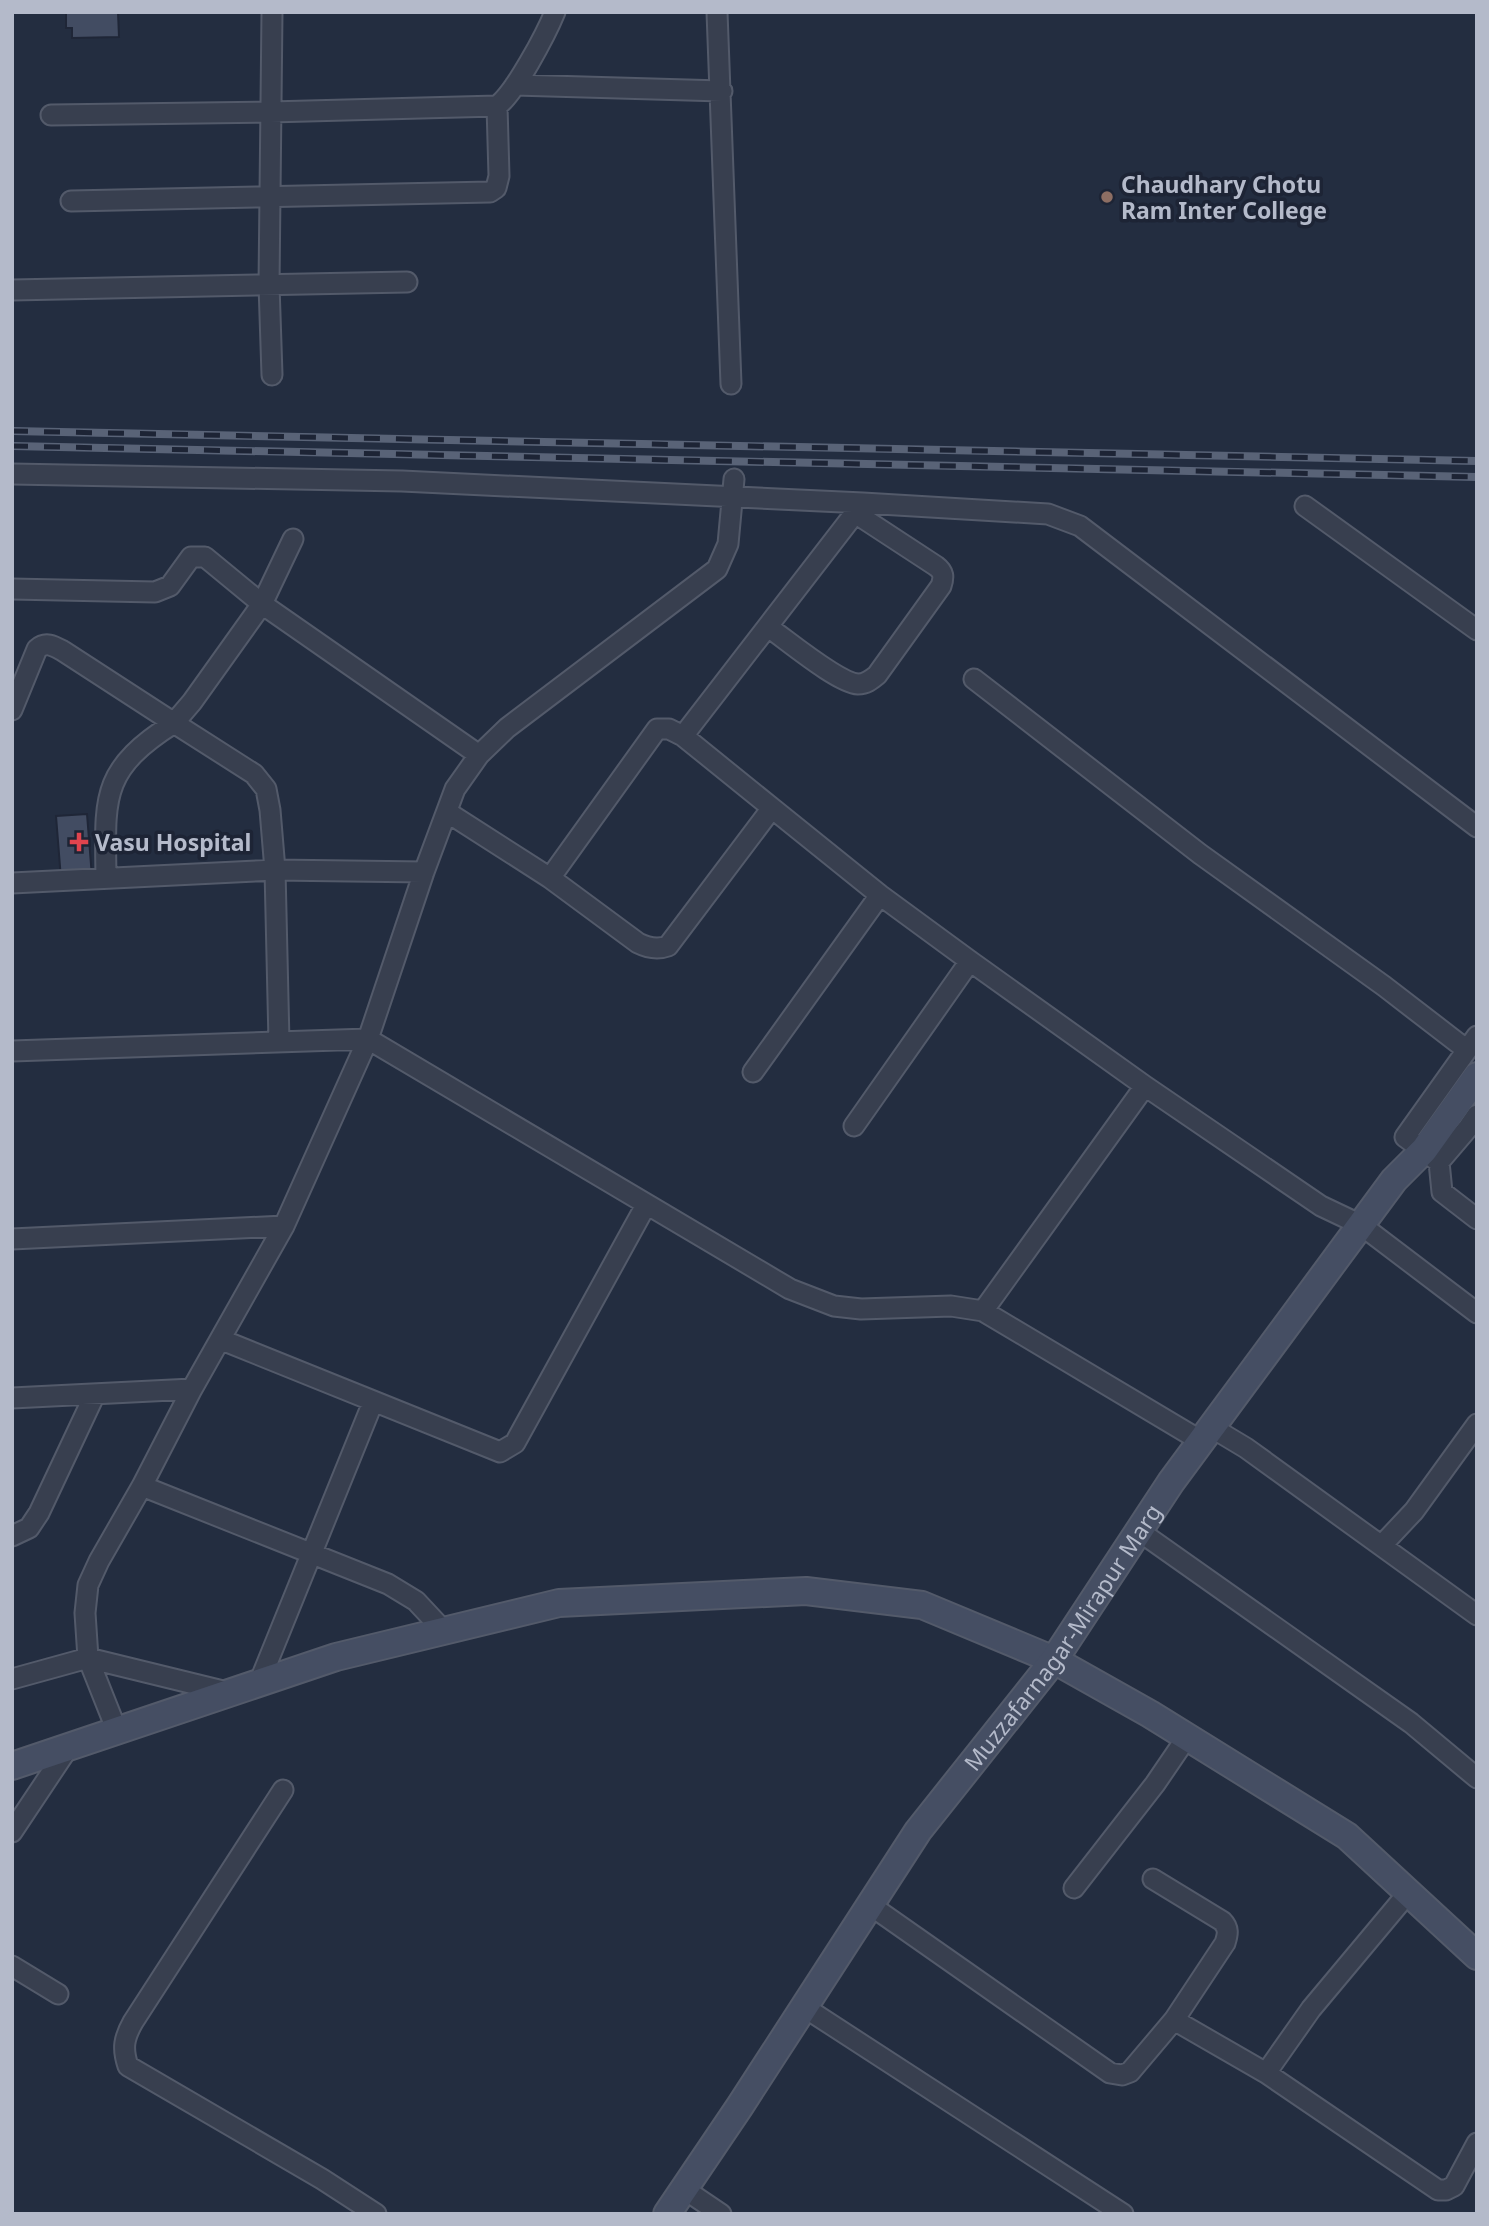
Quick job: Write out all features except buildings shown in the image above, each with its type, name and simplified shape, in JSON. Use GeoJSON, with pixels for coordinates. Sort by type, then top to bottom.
{"type":"FeatureCollection","features":[{"type":"Feature","properties":{"kind":"main road","name":"Muzzafarnagar-Mirapur Marg"},"geometry":{"type":"LineString","coordinates":[[667,2214],[918,1831],[1054,1660],[1207,1434],[1394,1180],[1431,1156],[1477,1076]]}},
{"type":"Feature","properties":{"kind":"main road"},"geometry":{"type":"LineString","coordinates":[[12,1766],[336,1657],[559,1603],[806,1591],[922,1605],[1054,1660],[1187,1737],[1346,1836],[1477,1956]]}},
{"type":"Feature","properties":{"kind":"street"},"geometry":{"type":"LineString","coordinates":[[272,12],[269,197],[272,375]]}},
{"type":"Feature","properties":{"kind":"street"},"geometry":{"type":"LineString","coordinates":[[51,115],[497,106],[515,85],[555,12]]}},
{"type":"Feature","properties":{"kind":"street"},"geometry":{"type":"LineString","coordinates":[[717,12],[731,384]]}},
{"type":"Feature","properties":{"kind":"street"},"geometry":{"type":"LineString","coordinates":[[532,55],[553,87]]}},
{"type":"Feature","properties":{"kind":"street"},"geometry":{"type":"LineString","coordinates":[[515,85],[722,91]]}},
{"type":"Feature","properties":{"kind":"street"},"geometry":{"type":"LineString","coordinates":[[71,201],[493,191],[499,176],[497,106]]}},
{"type":"Feature","properties":{"kind":"street"},"geometry":{"type":"LineString","coordinates":[[12,290],[407,282]]}},
{"type":"Feature","properties":{"kind":"street"},"geometry":{"type":"LineString","coordinates":[[12,474],[734,488],[859,508],[1048,514],[1080,526],[1477,827]]}},
{"type":"Feature","properties":{"kind":"street"},"geometry":{"type":"LineString","coordinates":[[117,1731],[88,1658],[85,1613],[89,1585],[99,1561],[142,1486],[192,1389],[284,1226],[368,1039],[455,789],[479,755],[506,728],[548,694],[711,576],[723,559],[728,544],[734,488]]}},
{"type":"Feature","properties":{"kind":"street"},"geometry":{"type":"LineString","coordinates":[[1305,506],[1477,630]]}},
{"type":"Feature","properties":{"kind":"street"},"geometry":{"type":"LineString","coordinates":[[768,627],[841,678],[861,684],[877,675],[944,578],[942,570],[859,508]]}},
{"type":"Feature","properties":{"kind":"street"},"geometry":{"type":"LineString","coordinates":[[683,736],[859,508]]}},
{"type":"Feature","properties":{"kind":"street"},"geometry":{"type":"LineString","coordinates":[[106,878],[105,814],[114,780],[124,762],[174,723],[199,693],[262,604],[293,539]]}},
{"type":"Feature","properties":{"kind":"street"},"geometry":{"type":"LineString","coordinates":[[12,589],[155,592],[170,586],[191,557],[205,557],[262,604],[479,755]]}},
{"type":"Feature","properties":{"kind":"street"},"geometry":{"type":"LineString","coordinates":[[12,710],[37,649],[49,644],[261,781],[266,789],[270,810],[275,870],[279,1042]]}},
{"type":"Feature","properties":{"kind":"street"},"geometry":{"type":"LineString","coordinates":[[974,679],[1200,854],[1384,986],[1472,1043],[1405,1136],[1431,1156],[1442,1192],[1477,1219]]}},
{"type":"Feature","properties":{"kind":"street"},"geometry":{"type":"LineString","coordinates":[[550,878],[653,733],[662,728],[683,736],[880,895],[970,961],[1145,1086],[1321,1206],[1361,1225],[1477,1313]]}},
{"type":"Feature","properties":{"kind":"street"},"geometry":{"type":"LineString","coordinates":[[447,812],[550,878],[638,943],[649,948],[661,948],[668,946],[772,808]]}},
{"type":"Feature","properties":{"kind":"street"},"geometry":{"type":"LineString","coordinates":[[12,883],[275,870],[424,872]]}},
{"type":"Feature","properties":{"kind":"street"},"geometry":{"type":"LineString","coordinates":[[753,1072],[880,895]]}},
{"type":"Feature","properties":{"kind":"street"},"geometry":{"type":"LineString","coordinates":[[853,1126],[970,961]]}},
{"type":"Feature","properties":{"kind":"street"},"geometry":{"type":"LineString","coordinates":[[12,1051],[368,1039],[790,1289],[834,1306],[861,1309],[951,1306],[983,1311],[1207,1434],[1246,1448],[1477,1615]]}},
{"type":"Feature","properties":{"kind":"street"},"geometry":{"type":"LineString","coordinates":[[983,1311],[1145,1086]]}},
{"type":"Feature","properties":{"kind":"street"},"geometry":{"type":"LineString","coordinates":[[1431,1156],[1474,1126]]}},
{"type":"Feature","properties":{"kind":"street"},"geometry":{"type":"LineString","coordinates":[[222,1340],[500,1452],[515,1443],[646,1205]]}},
{"type":"Feature","properties":{"kind":"street"},"geometry":{"type":"LineString","coordinates":[[12,1239],[284,1226]]}},
{"type":"Feature","properties":{"kind":"street"},"geometry":{"type":"LineString","coordinates":[[12,1398],[192,1389]]}},
{"type":"Feature","properties":{"kind":"street"},"geometry":{"type":"LineString","coordinates":[[12,1536],[29,1528],[39,1513],[95,1394]]}},
{"type":"Feature","properties":{"kind":"street"},"geometry":{"type":"LineString","coordinates":[[259,1683],[373,1402]]}},
{"type":"Feature","properties":{"kind":"street"},"geometry":{"type":"LineString","coordinates":[[1382,1545],[1414,1511],[1477,1424]]}},
{"type":"Feature","properties":{"kind":"street"},"geometry":{"type":"LineString","coordinates":[[142,1486],[404,1592],[444,1631]]}},
{"type":"Feature","properties":{"kind":"street"},"geometry":{"type":"LineString","coordinates":[[1139,1531],[1411,1723],[1477,1778]]}},
{"type":"Feature","properties":{"kind":"street"},"geometry":{"type":"LineString","coordinates":[[12,1679],[88,1658],[232,1693]]}},
{"type":"Feature","properties":{"kind":"street"},"geometry":{"type":"LineString","coordinates":[[1074,1888],[1155,1784],[1187,1737]]}},
{"type":"Feature","properties":{"kind":"street"},"geometry":{"type":"LineString","coordinates":[[12,1832],[68,1748]]}},
{"type":"Feature","properties":{"kind":"street"},"geometry":{"type":"LineString","coordinates":[[283,1790],[133,2022],[124,2038],[124,2053],[128,2066],[322,2179],[376,2214]]}},
{"type":"Feature","properties":{"kind":"street"},"geometry":{"type":"LineString","coordinates":[[870,1905],[1110,2073],[1122,2076],[1129,2072],[1174,2020],[1225,1943],[1228,1934],[1226,1924],[1222,1921],[1153,1879]]}},
{"type":"Feature","properties":{"kind":"street"},"geometry":{"type":"LineString","coordinates":[[1266,2073],[1311,2009],[1408,1893]]}},
{"type":"Feature","properties":{"kind":"street"},"geometry":{"type":"LineString","coordinates":[[12,1966],[58,1994]]}},
{"type":"Feature","properties":{"kind":"street"},"geometry":{"type":"LineString","coordinates":[[804,2007],[1123,2214]]}},
{"type":"Feature","properties":{"kind":"street"},"geometry":{"type":"LineString","coordinates":[[1174,2020],[1266,2073],[1437,2190],[1454,2186],[1477,2143]]}},
{"type":"Feature","properties":{"kind":"street"},"geometry":{"type":"LineString","coordinates":[[684,2189],[721,2214]]}},
{"type":"Feature","properties":{"kind":"railway"},"geometry":{"type":"LineString","coordinates":[[12,431],[1477,461]]}},
{"type":"Feature","properties":{"kind":"railway"},"geometry":{"type":"LineString","coordinates":[[12,446],[1477,477]]}},
{"type":"Feature","properties":{"kind":"place","name":"Chaudhary Chotu Ram Inter College"},"geometry":{"type":"Point","coordinates":[1107,197]}},
{"type":"Feature","properties":{"kind":"place","name":"Vasu Hospital"},"geometry":{"type":"Point","coordinates":[79,842]}}]}
